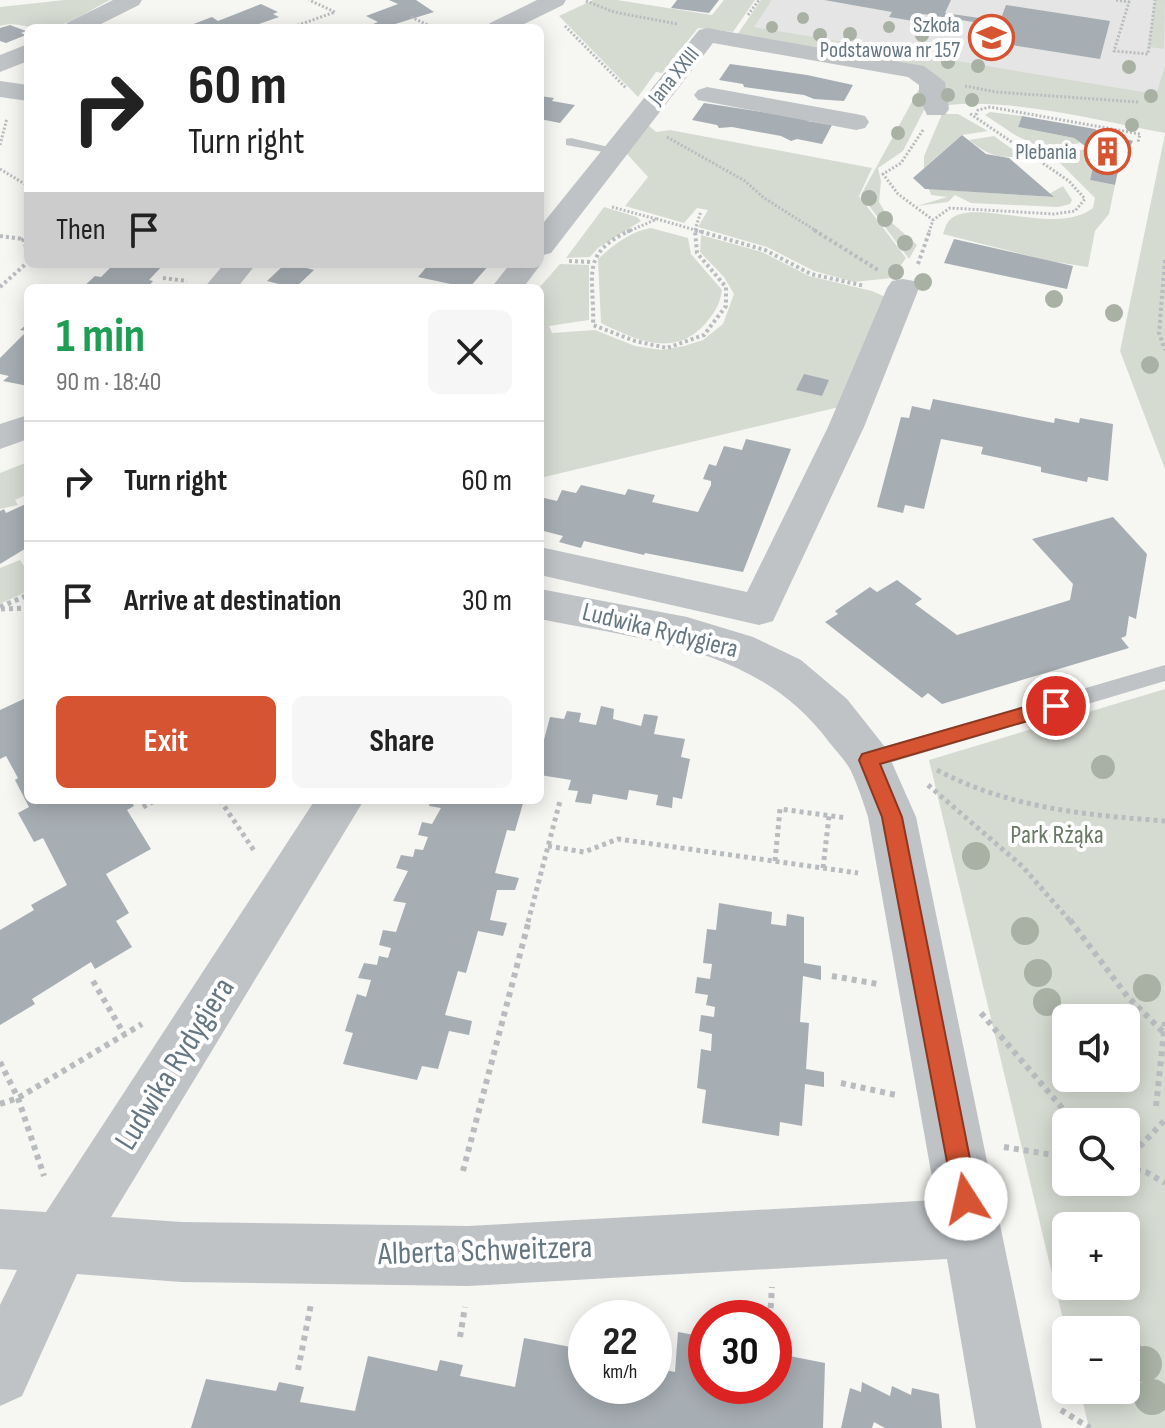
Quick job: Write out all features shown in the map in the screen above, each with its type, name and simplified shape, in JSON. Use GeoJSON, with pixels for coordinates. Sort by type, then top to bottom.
{"type":"FeatureCollection","features":[{"type":"Feature","properties":{"kind":"street"},"geometry":{"type":"LineString","coordinates":[[83,24],[131,0]]}},
{"type":"Feature","properties":{"kind":"street"},"geometry":{"type":"LineString","coordinates":[[506,24],[545,5]]}},
{"type":"Feature","properties":{"kind":"street","name":"Jana XXIII"},"geometry":{"type":"LineString","coordinates":[[544,242],[707,35],[885,74],[915,71],[929,79]]}},
{"type":"Feature","properties":{"kind":"street"},"geometry":{"type":"LineString","coordinates":[[0,65],[24,53]]}},
{"type":"Feature","properties":{"kind":"street"},"geometry":{"type":"LineString","coordinates":[[707,95],[850,132],[885,74],[740,59]]}},
{"type":"Feature","properties":{"kind":"street"},"geometry":{"type":"LineString","coordinates":[[929,79],[934,87],[932,98],[936,109]]}},
{"type":"Feature","properties":{"kind":"street"},"geometry":{"type":"LineString","coordinates":[[224,284],[238,268]]}},
{"type":"Feature","properties":{"kind":"street"},"geometry":{"type":"LineString","coordinates":[[510,284],[523,268]]}},
{"type":"Feature","properties":{"kind":"street"},"geometry":{"type":"LineString","coordinates":[[544,562],[759,610],[846,427],[907,282]]}},
{"type":"Feature","properties":{"kind":"street"},"geometry":{"type":"LineString","coordinates":[[0,437],[24,428]]}},
{"type":"Feature","properties":{"kind":"street","name":"Ludwika Rydygiera"},"geometry":{"type":"LineString","coordinates":[[544,605],[687,633],[738,648],[786,672],[831,711],[869,760],[892,817],[1009,1428]]}},
{"type":"Feature","properties":{"kind":"street","name":"Ludwika Rydygiera"},"geometry":{"type":"LineString","coordinates":[[0,1374],[54,1217],[338,804]]}},
{"type":"Feature","properties":{"kind":"street","name":"Alberta Schweitzera"},"geometry":{"type":"LineString","coordinates":[[0,1239],[54,1217],[181,1252],[468,1256],[971,1228]]}},
{"type":"Feature","properties":{"kind":"lane"},"geometry":{"type":"LineString","coordinates":[[571,142],[614,150]]}},
{"type":"Feature","properties":{"kind":"lane"},"geometry":{"type":"LineString","coordinates":[[869,760],[1165,673]]}},
{"type":"Feature","properties":{"kind":"path"},"geometry":{"type":"LineString","coordinates":[[301,24],[335,12],[309,0]]}},
{"type":"Feature","properties":{"kind":"path"},"geometry":{"type":"LineString","coordinates":[[1116,0],[1130,1],[1114,51],[1148,54],[1155,0]]}},
{"type":"Feature","properties":{"kind":"path"},"geometry":{"type":"LineString","coordinates":[[585,1],[614,12],[671,23],[707,35]]}},
{"type":"Feature","properties":{"kind":"path"},"geometry":{"type":"LineString","coordinates":[[545,5],[629,91]]}},
{"type":"Feature","properties":{"kind":"path"},"geometry":{"type":"LineString","coordinates":[[411,17],[426,24]]}},
{"type":"Feature","properties":{"kind":"path"},"geometry":{"type":"LineString","coordinates":[[929,79],[996,92],[1138,102]]}},
{"type":"Feature","properties":{"kind":"path"},"geometry":{"type":"LineString","coordinates":[[0,145],[12,97]]}},
{"type":"Feature","properties":{"kind":"path"},"geometry":{"type":"LineString","coordinates":[[976,115],[978,110],[990,107],[1140,134],[1138,142]]}},
{"type":"Feature","properties":{"kind":"path"},"geometry":{"type":"LineString","coordinates":[[907,282],[933,220],[950,208],[1054,214],[1075,211],[1085,199],[1069,181],[976,115],[951,108],[936,109],[909,155],[883,174],[888,184],[913,208],[933,220]]}},
{"type":"Feature","properties":{"kind":"path"},"geometry":{"type":"LineString","coordinates":[[664,135],[745,181],[764,198],[875,267],[907,282]]}},
{"type":"Feature","properties":{"kind":"path"},"geometry":{"type":"LineString","coordinates":[[1036,157],[1071,148]]}},
{"type":"Feature","properties":{"kind":"path"},"geometry":{"type":"LineString","coordinates":[[0,169],[24,184]]}},
{"type":"Feature","properties":{"kind":"path"},"geometry":{"type":"LineString","coordinates":[[604,205],[765,250],[811,274],[907,282]]}},
{"type":"Feature","properties":{"kind":"path"},"geometry":{"type":"LineString","coordinates":[[657,219],[602,247],[592,262],[595,283],[593,325],[635,341],[667,348],[704,335],[726,306],[726,287],[697,255],[692,230],[701,211]]}},
{"type":"Feature","properties":{"kind":"path"},"geometry":{"type":"LineString","coordinates":[[0,236],[23,239]]}},
{"type":"Feature","properties":{"kind":"path"},"geometry":{"type":"LineString","coordinates":[[1165,260],[1159,333],[1165,350]]}},
{"type":"Feature","properties":{"kind":"path"},"geometry":{"type":"LineString","coordinates":[[2,284],[24,265]]}},
{"type":"Feature","properties":{"kind":"path"},"geometry":{"type":"LineString","coordinates":[[163,278],[188,281]]}},
{"type":"Feature","properties":{"kind":"path"},"geometry":{"type":"LineString","coordinates":[[0,608],[24,597]]}},
{"type":"Feature","properties":{"kind":"path"},"geometry":{"type":"LineString","coordinates":[[0,608],[24,608]]}},
{"type":"Feature","properties":{"kind":"path"},"geometry":{"type":"LineString","coordinates":[[934,768],[957,782],[1006,802],[1060,813],[1165,821]]}},
{"type":"Feature","properties":{"kind":"path"},"geometry":{"type":"LineString","coordinates":[[928,785],[1022,866],[1066,915],[1127,996],[1164,1033]]}},
{"type":"Feature","properties":{"kind":"path"},"geometry":{"type":"LineString","coordinates":[[463,1171],[560,801]]}},
{"type":"Feature","properties":{"kind":"path"},"geometry":{"type":"LineString","coordinates":[[143,807],[149,804]]}},
{"type":"Feature","properties":{"kind":"path"},"geometry":{"type":"LineString","coordinates":[[223,804],[259,859]]}},
{"type":"Feature","properties":{"kind":"path"},"geometry":{"type":"LineString","coordinates":[[775,861],[780,809],[856,819]]}},
{"type":"Feature","properties":{"kind":"path"},"geometry":{"type":"LineString","coordinates":[[823,868],[829,816]]}},
{"type":"Feature","properties":{"kind":"path"},"geometry":{"type":"LineString","coordinates":[[548,846],[584,852],[618,839],[871,874]]}},
{"type":"Feature","properties":{"kind":"path"},"geometry":{"type":"LineString","coordinates":[[832,976],[890,987]]}},
{"type":"Feature","properties":{"kind":"path"},"geometry":{"type":"LineString","coordinates":[[93,981],[124,1034]]}},
{"type":"Feature","properties":{"kind":"path"},"geometry":{"type":"LineString","coordinates":[[981,1013],[1062,1108]]}},
{"type":"Feature","properties":{"kind":"path"},"geometry":{"type":"LineString","coordinates":[[0,1104],[18,1098],[145,1022]]}},
{"type":"Feature","properties":{"kind":"path"},"geometry":{"type":"LineString","coordinates":[[1156,1106],[1165,1022]]}},
{"type":"Feature","properties":{"kind":"path"},"geometry":{"type":"LineString","coordinates":[[0,1062],[18,1098],[54,1217]]}},
{"type":"Feature","properties":{"kind":"path"},"geometry":{"type":"LineString","coordinates":[[841,1083],[909,1098]]}},
{"type":"Feature","properties":{"kind":"path"},"geometry":{"type":"LineString","coordinates":[[1140,1146],[1165,1120]]}},
{"type":"Feature","properties":{"kind":"path"},"geometry":{"type":"LineString","coordinates":[[1013,1148],[1052,1155]]}},
{"type":"Feature","properties":{"kind":"path"},"geometry":{"type":"LineString","coordinates":[[1140,1171],[1165,1183]]}},
{"type":"Feature","properties":{"kind":"path"},"geometry":{"type":"LineString","coordinates":[[771,1300],[773,1271]]}},
{"type":"Feature","properties":{"kind":"path"},"geometry":{"type":"LineString","coordinates":[[298,1370],[314,1291]]}},
{"type":"Feature","properties":{"kind":"shaded area","name":"Szkoła Podstawowa nr 157"},"geometry":{"type":"Polygon","coordinates":[[[772,0],[1165,0],[1165,65],[1156,94],[753,27],[772,0]]]}},
{"type":"Feature","properties":{"kind":"green space"},"geometry":{"type":"Polygon","coordinates":[[[65,0],[110,0],[63,24],[0,26],[0,7],[65,0]]]}},
{"type":"Feature","properties":{"kind":"green space"},"geometry":{"type":"Polygon","coordinates":[[[593,0],[617,0],[712,15],[724,0],[755,0],[733,32],[698,28],[662,73],[656,72],[638,97],[559,16],[593,0]]]}},
{"type":"Feature","properties":{"kind":"green space"},"geometry":{"type":"Polygon","coordinates":[[[761,0],[772,0],[754,27],[1156,94],[1165,65],[1165,133],[1011,106],[950,105],[924,110],[903,151],[878,168],[881,181],[879,202],[891,222],[917,245],[909,259],[861,195],[919,89],[940,93],[940,78],[737,35],[761,0]]]}},
{"type":"Feature","properties":{"kind":"green space"},"geometry":{"type":"Polygon","coordinates":[[[1155,0],[1165,0],[1164,49],[1149,47],[1155,0]]]}},
{"type":"Feature","properties":{"kind":"green space"},"geometry":{"type":"Polygon","coordinates":[[[990,112],[1022,116],[1018,127],[1074,138],[1080,143],[1046,150],[1015,135],[985,115],[990,112]]]}},
{"type":"Feature","properties":{"kind":"green space"},"geometry":{"type":"Polygon","coordinates":[[[942,114],[958,114],[988,131],[962,135],[924,168],[924,156],[942,114]]]}},
{"type":"Feature","properties":{"kind":"green space"},"geometry":{"type":"Polygon","coordinates":[[[648,125],[656,132],[670,130],[872,168],[859,196],[906,258],[892,278],[854,282],[814,271],[767,247],[698,227],[708,210],[697,208],[684,223],[625,206],[648,177],[627,154],[648,125]]]}},
{"type":"Feature","properties":{"kind":"green space"},"geometry":{"type":"Polygon","coordinates":[[[1165,134],[1165,469],[1120,351],[1165,134]]]}},
{"type":"Feature","properties":{"kind":"green space"},"geometry":{"type":"Polygon","coordinates":[[[994,136],[1022,156],[992,154],[969,140],[994,136]]]}},
{"type":"Feature","properties":{"kind":"green space"},"geometry":{"type":"Polygon","coordinates":[[[1089,148],[1096,154],[1090,180],[1115,185],[1109,214],[1095,231],[1088,267],[1049,261],[943,234],[952,218],[964,213],[1060,219],[1078,216],[1093,208],[1095,198],[1054,157],[1089,148]]]}},
{"type":"Feature","properties":{"kind":"green space"},"geometry":{"type":"Polygon","coordinates":[[[1063,186],[1072,200],[1070,204],[1058,207],[971,203],[955,195],[948,202],[917,206],[947,197],[931,195],[929,189],[1052,197],[1049,194],[1063,186]]]}},
{"type":"Feature","properties":{"kind":"green space"},"geometry":{"type":"Polygon","coordinates":[[[604,207],[641,221],[598,248],[590,257],[566,258],[604,207]]]}},
{"type":"Feature","properties":{"kind":"green space"},"geometry":{"type":"Polygon","coordinates":[[[651,228],[688,238],[691,254],[722,290],[709,319],[685,339],[672,343],[644,341],[601,323],[598,259],[623,239],[651,228]]]}},
{"type":"Feature","properties":{"kind":"green space"},"geometry":{"type":"Polygon","coordinates":[[[701,235],[762,252],[809,276],[872,291],[890,299],[852,404],[544,477],[542,284],[560,264],[589,265],[589,320],[549,326],[552,333],[595,330],[635,346],[662,350],[684,346],[703,340],[723,324],[734,294],[724,277],[700,252],[701,235]]]}},
{"type":"Feature","properties":{"kind":"green space"},"geometry":{"type":"Polygon","coordinates":[[[24,464],[24,496],[15,500],[18,505],[0,509],[0,473],[24,464]]]}},
{"type":"Feature","properties":{"kind":"green space"},"geometry":{"type":"Polygon","coordinates":[[[20,560],[24,566],[24,593],[0,604],[0,568],[20,560]]]}},
{"type":"Feature","properties":{"kind":"green space","name":"Park Rżąka"},"geometry":{"type":"Polygon","coordinates":[[[1165,689],[1165,1428],[1089,1428],[1083,1404],[1140,1404],[1140,1316],[1062,1316],[1058,1300],[1140,1300],[1140,1212],[1052,1212],[1052,1274],[929,760],[1165,689]]]}},
{"type":"Feature","properties":{"kind":"building"},"geometry":{"type":"Polygon","coordinates":[[[389,0],[416,0],[434,12],[395,24],[373,24],[378,22],[366,16],[398,4],[389,0]]]}},
{"type":"Feature","properties":{"kind":"building"},"geometry":{"type":"Polygon","coordinates":[[[677,0],[719,0],[709,13],[671,8],[677,0]]]}},
{"type":"Feature","properties":{"kind":"building"},"geometry":{"type":"Polygon","coordinates":[[[824,0],[951,0],[945,13],[1000,21],[1006,5],[1110,21],[1100,59],[992,42],[995,34],[983,32],[986,24],[923,14],[919,22],[889,17],[892,12],[824,0]]]}},
{"type":"Feature","properties":{"kind":"building"},"geometry":{"type":"Polygon","coordinates":[[[261,4],[278,12],[273,14],[279,17],[259,24],[194,24],[212,17],[218,21],[261,4]]]}},
{"type":"Feature","properties":{"kind":"building"},"geometry":{"type":"Polygon","coordinates":[[[10,25],[24,30],[21,33],[24,36],[6,43],[0,41],[0,28],[10,25]]]}},
{"type":"Feature","properties":{"kind":"building"},"geometry":{"type":"Polygon","coordinates":[[[730,64],[853,85],[844,101],[814,99],[719,80],[730,64]]]}},
{"type":"Feature","properties":{"kind":"building"},"geometry":{"type":"Polygon","coordinates":[[[544,97],[575,105],[560,123],[544,120],[544,97]]]}},
{"type":"Feature","properties":{"kind":"building"},"geometry":{"type":"Polygon","coordinates":[[[704,103],[832,125],[822,144],[797,139],[791,141],[781,136],[732,127],[719,128],[692,120],[704,103]]]}},
{"type":"Feature","properties":{"kind":"building","name":"Plebania"},"geometry":{"type":"Polygon","coordinates":[[[1022,116],[1095,129],[1106,137],[1114,135],[1133,141],[1130,147],[1123,148],[1115,185],[1090,180],[1096,154],[1074,138],[1018,127],[1022,116]]]}},
{"type":"Feature","properties":{"kind":"building"},"geometry":{"type":"Polygon","coordinates":[[[962,135],[986,154],[1009,158],[1054,197],[925,189],[913,178],[962,135]]]}},
{"type":"Feature","properties":{"kind":"building"},"geometry":{"type":"Polygon","coordinates":[[[954,239],[1073,266],[1067,289],[944,263],[954,239]]]}},
{"type":"Feature","properties":{"kind":"building"},"geometry":{"type":"Polygon","coordinates":[[[110,268],[160,268],[149,280],[153,281],[150,284],[86,284],[95,276],[101,277],[110,268]]]}},
{"type":"Feature","properties":{"kind":"building"},"geometry":{"type":"Polygon","coordinates":[[[281,268],[314,270],[299,284],[267,281],[281,268]]]}},
{"type":"Feature","properties":{"kind":"building"},"geometry":{"type":"Polygon","coordinates":[[[426,268],[486,268],[472,284],[450,284],[418,277],[426,268]]]}},
{"type":"Feature","properties":{"kind":"building"},"geometry":{"type":"Polygon","coordinates":[[[24,334],[24,385],[3,381],[9,376],[0,374],[0,358],[24,334]]]}},
{"type":"Feature","properties":{"kind":"building"},"geometry":{"type":"Polygon","coordinates":[[[804,374],[829,380],[822,396],[796,390],[804,374]]]}},
{"type":"Feature","properties":{"kind":"building"},"geometry":{"type":"Polygon","coordinates":[[[933,399],[1054,423],[1055,418],[1079,423],[1080,418],[1113,424],[1108,481],[1088,477],[1087,482],[1041,472],[1041,467],[981,454],[983,447],[941,439],[924,509],[905,505],[903,513],[877,507],[901,417],[909,418],[912,406],[930,410],[933,399]]]}},
{"type":"Feature","properties":{"kind":"building"},"geometry":{"type":"Polygon","coordinates":[[[746,439],[791,449],[743,572],[584,541],[581,548],[559,542],[563,536],[544,531],[544,498],[557,501],[562,490],[576,493],[581,485],[625,495],[628,489],[655,495],[652,502],[698,512],[711,485],[711,481],[703,479],[709,464],[716,466],[724,446],[742,450],[746,439]]]}},
{"type":"Feature","properties":{"kind":"building"},"geometry":{"type":"Polygon","coordinates":[[[24,505],[24,549],[0,564],[0,511],[4,509],[6,513],[24,505]]]}},
{"type":"Feature","properties":{"kind":"building"},"geometry":{"type":"Polygon","coordinates":[[[1113,517],[1147,554],[1136,619],[1129,616],[1126,636],[1121,638],[1129,648],[942,704],[928,693],[922,698],[825,622],[838,614],[835,611],[870,587],[877,592],[897,580],[922,599],[915,604],[957,635],[1070,600],[1073,584],[1032,539],[1113,517]]]}},
{"type":"Feature","properties":{"kind":"building"},"geometry":{"type":"Polygon","coordinates":[[[24,699],[24,797],[6,756],[0,759],[0,710],[24,699]]]}},
{"type":"Feature","properties":{"kind":"building"},"geometry":{"type":"Polygon","coordinates":[[[601,706],[614,709],[613,719],[641,726],[644,714],[658,716],[654,734],[685,739],[681,757],[690,759],[682,799],[673,797],[672,808],[656,805],[658,795],[629,790],[627,800],[593,794],[591,804],[575,802],[578,791],[568,790],[571,780],[544,776],[544,740],[550,717],[564,719],[567,711],[581,713],[579,722],[596,725],[601,706]]]}},
{"type":"Feature","properties":{"kind":"building"},"geometry":{"type":"Polygon","coordinates":[[[27,804],[133,804],[127,810],[151,849],[106,874],[129,913],[116,921],[132,947],[95,969],[91,962],[32,999],[35,1004],[0,1025],[0,930],[34,910],[31,905],[67,885],[43,838],[34,842],[18,813],[29,807],[27,804]]]}},
{"type":"Feature","properties":{"kind":"building"},"geometry":{"type":"Polygon","coordinates":[[[523,804],[515,831],[507,830],[495,873],[519,878],[515,890],[497,890],[490,920],[507,923],[503,936],[478,931],[466,973],[458,971],[445,1015],[472,1021],[469,1035],[449,1031],[438,1069],[422,1066],[417,1080],[343,1064],[353,1033],[345,1031],[357,994],[366,997],[371,980],[358,978],[364,963],[377,965],[379,956],[388,958],[391,948],[379,945],[383,930],[396,932],[406,903],[393,901],[408,871],[396,868],[401,855],[413,857],[415,849],[423,850],[428,837],[418,835],[422,822],[432,824],[441,808],[429,806],[523,804]]]}},
{"type":"Feature","properties":{"kind":"building"},"geometry":{"type":"Polygon","coordinates":[[[719,903],[772,912],[771,924],[786,926],[787,914],[804,917],[804,963],[821,966],[821,980],[803,976],[800,1022],[809,1023],[806,1069],[824,1072],[824,1087],[805,1084],[802,1126],[780,1122],[779,1136],[702,1123],[706,1090],[697,1088],[701,1049],[711,1051],[712,1034],[699,1031],[701,1015],[714,1017],[715,1007],[706,1005],[708,995],[695,993],[697,977],[710,979],[712,964],[703,963],[707,929],[716,930],[719,903]]]}},
{"type":"Feature","properties":{"kind":"building"},"geometry":{"type":"Polygon","coordinates":[[[678,1332],[688,1334],[688,1404],[792,1404],[792,1357],[825,1363],[823,1428],[191,1428],[206,1379],[276,1391],[279,1382],[304,1387],[300,1402],[355,1411],[368,1356],[437,1371],[440,1360],[463,1365],[460,1376],[515,1387],[524,1338],[568,1347],[568,1404],[672,1404],[672,1371],[675,1372],[678,1332]]]}},
{"type":"Feature","properties":{"kind":"building"},"geometry":{"type":"Polygon","coordinates":[[[862,1382],[890,1396],[892,1386],[911,1395],[912,1388],[939,1394],[942,1428],[885,1428],[874,1422],[872,1428],[841,1428],[850,1388],[861,1392],[862,1382]]]}},
{"type":"Feature","properties":{"kind":"place","name":"Szkoła Podstawowa nr 157"},"geometry":{"type":"Point","coordinates":[991,38]}},
{"type":"Feature","properties":{"kind":"place","name":"Plebania"},"geometry":{"type":"Point","coordinates":[1108,152]}},
{"type":"Feature","properties":{"kind":"route"},"geometry":{"type":"LineString","coordinates":[[966,1199],[892,817],[869,760],[1056,706]]}}]}
